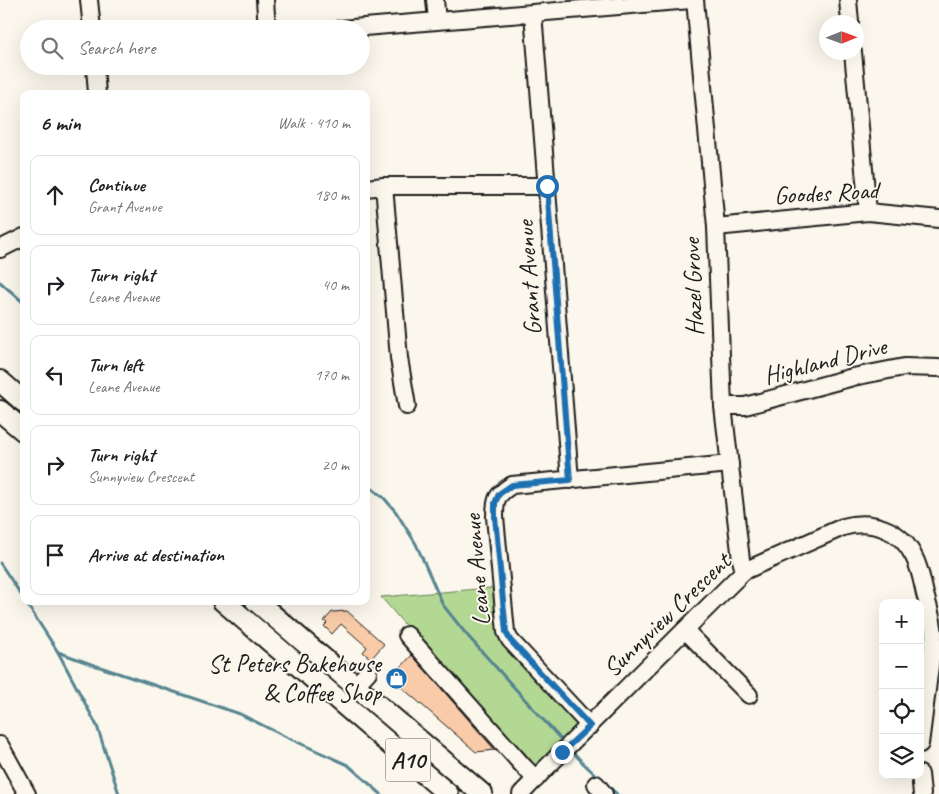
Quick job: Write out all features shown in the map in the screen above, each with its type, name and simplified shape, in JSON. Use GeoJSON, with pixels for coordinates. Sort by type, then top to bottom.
{"type":"FeatureCollection","features":[{"type":"Feature","properties":{"kind":"main road"},"geometry":{"type":"LineString","coordinates":[[0,381],[20,398]]}},
{"type":"Feature","properties":{"kind":"main road"},"geometry":{"type":"LineString","coordinates":[[0,411],[20,428]]}},
{"type":"Feature","properties":{"kind":"main road","name":"A10"},"geometry":{"type":"LineString","coordinates":[[227,605],[448,794]]}},
{"type":"Feature","properties":{"kind":"main road","name":"A10"},"geometry":{"type":"LineString","coordinates":[[260,605],[362,679],[482,794]]}},
{"type":"Feature","properties":{"kind":"street"},"geometry":{"type":"LineString","coordinates":[[89,0],[91,20]]}},
{"type":"Feature","properties":{"kind":"street"},"geometry":{"type":"LineString","coordinates":[[265,0],[266,20]]}},
{"type":"Feature","properties":{"kind":"street"},"geometry":{"type":"LineString","coordinates":[[435,0],[437,20]]}},
{"type":"Feature","properties":{"kind":"street"},"geometry":{"type":"LineString","coordinates":[[370,26],[693,0]]}},
{"type":"Feature","properties":{"kind":"street","name":"Hazel Grove"},"geometry":{"type":"LineString","coordinates":[[693,0],[716,227],[723,406],[741,560],[744,571]]}},
{"type":"Feature","properties":{"kind":"street"},"geometry":{"type":"LineString","coordinates":[[848,0],[849,15]]}},
{"type":"Feature","properties":{"kind":"street","name":"Grant Avenue"},"geometry":{"type":"LineString","coordinates":[[533,13],[570,480]]}},
{"type":"Feature","properties":{"kind":"street"},"geometry":{"type":"LineString","coordinates":[[854,60],[868,212]]}},
{"type":"Feature","properties":{"kind":"street"},"geometry":{"type":"LineString","coordinates":[[96,75],[97,90]]}},
{"type":"Feature","properties":{"kind":"street"},"geometry":{"type":"LineString","coordinates":[[384,186],[398,358],[407,406]]}},
{"type":"Feature","properties":{"kind":"street"},"geometry":{"type":"LineString","coordinates":[[370,188],[547,186]]}},
{"type":"Feature","properties":{"kind":"street","name":"Goodes Road"},"geometry":{"type":"LineString","coordinates":[[716,227],[868,212],[939,219]]}},
{"type":"Feature","properties":{"kind":"street","name":"Highland Drive"},"geometry":{"type":"LineString","coordinates":[[723,406],[745,406],[853,377],[904,367],[939,368]]}},
{"type":"Feature","properties":{"kind":"street","name":"Leane Avenue"},"geometry":{"type":"LineString","coordinates":[[590,726],[510,640],[506,632],[495,517],[495,503],[499,494],[512,485],[730,464]]}},
{"type":"Feature","properties":{"kind":"street","name":"Sunnyview Crescent"},"geometry":{"type":"LineString","coordinates":[[521,794],[744,571],[848,525],[880,526],[893,533],[902,540],[917,563],[934,626],[921,734]]}},
{"type":"Feature","properties":{"kind":"street"},"geometry":{"type":"LineString","coordinates":[[241,618],[252,605]]}},
{"type":"Feature","properties":{"kind":"street"},"geometry":{"type":"LineString","coordinates":[[685,630],[748,695]]}},
{"type":"Feature","properties":{"kind":"street"},"geometry":{"type":"LineString","coordinates":[[407,635],[536,778]]}},
{"type":"Feature","properties":{"kind":"street"},"geometry":{"type":"LineString","coordinates":[[0,745],[26,794]]}},
{"type":"Feature","properties":{"kind":"street"},"geometry":{"type":"LineString","coordinates":[[920,779],[922,794]]}},
{"type":"Feature","properties":{"kind":"green space"},"geometry":{"type":"Polygon","coordinates":[[[502,587],[506,632],[590,726],[544,770],[517,756],[381,597],[502,587]]]}},
{"type":"Feature","properties":{"kind":"building"},"geometry":{"type":"Polygon","coordinates":[[[347,611],[384,644],[371,659],[363,652],[367,647],[341,624],[332,634],[324,626],[327,623],[324,621],[332,612],[347,611]]]}},
{"type":"Feature","properties":{"kind":"building"},"geometry":{"type":"Polygon","coordinates":[[[412,655],[495,750],[476,752],[391,678],[412,655]]]}},
{"type":"Feature","properties":{"kind":"waterway"},"geometry":{"type":"LineString","coordinates":[[0,282],[20,300]]}},
{"type":"Feature","properties":{"kind":"waterway"},"geometry":{"type":"LineString","coordinates":[[370,487],[384,498],[396,512],[416,544],[443,605],[466,634],[565,744]]}},
{"type":"Feature","properties":{"kind":"waterway"},"geometry":{"type":"LineString","coordinates":[[0,563],[20,593]]}},
{"type":"Feature","properties":{"kind":"waterway"},"geometry":{"type":"LineString","coordinates":[[28,605],[58,652],[97,726],[119,794]]}},
{"type":"Feature","properties":{"kind":"waterway"},"geometry":{"type":"LineString","coordinates":[[58,652],[240,714],[348,765],[381,794]]}},
{"type":"Feature","properties":{"kind":"waterway"},"geometry":{"type":"LineString","coordinates":[[571,750],[600,779]]}},
{"type":"Feature","properties":{"kind":"waterway"},"geometry":{"type":"LineString","coordinates":[[605,783],[617,794]]}},
{"type":"Feature","properties":{"kind":"place","name":"St Peters Bakehouse & Coffee Shop"},"geometry":{"type":"Point","coordinates":[397,678]}},
{"type":"Feature","properties":{"kind":"route"},"geometry":{"type":"LineString","coordinates":[[547,186],[570,480],[512,485],[499,494],[495,503],[495,517],[506,632],[510,640],[590,726],[562,752]]}}]}
